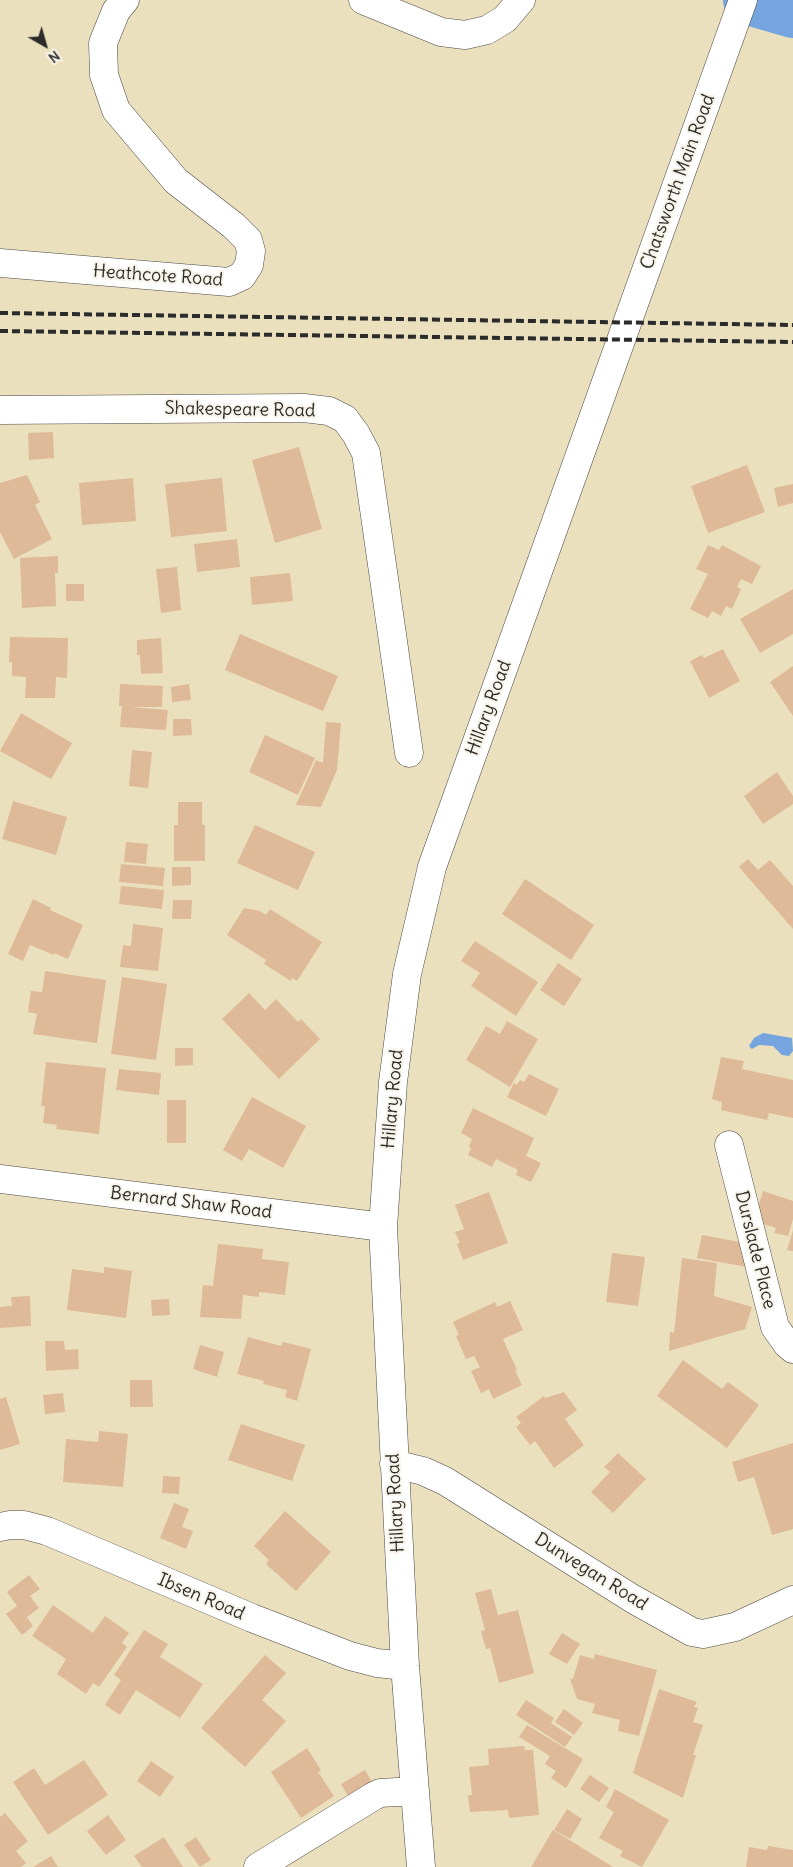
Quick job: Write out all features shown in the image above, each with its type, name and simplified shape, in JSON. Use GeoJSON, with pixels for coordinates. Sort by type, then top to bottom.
{"type":"FeatureCollection","features":[{"type":"Feature","properties":{"kind":"street","name":"Heathcote Road"},"geometry":{"type":"LineString","coordinates":[[0,263],[228,282],[242,276],[249,265],[251,251],[248,240],[234,226],[176,181],[116,110],[104,75],[103,43],[116,11],[125,0]]}},
{"type":"Feature","properties":{"kind":"street"},"geometry":{"type":"LineString","coordinates":[[363,0],[442,32],[465,35],[487,30],[505,19],[521,0]]}},
{"type":"Feature","properties":{"kind":"street","name":"Chatsworth Main Road"},"geometry":{"type":"LineString","coordinates":[[612,365],[743,0]]}},
{"type":"Feature","properties":{"kind":"street","name":"Hillary Road"},"geometry":{"type":"LineString","coordinates":[[421,1867],[405,1666],[383,1227],[393,1082],[407,974],[432,867],[612,365]]}},
{"type":"Feature","properties":{"kind":"street","name":"Shakespeare Road"},"geometry":{"type":"LineString","coordinates":[[0,410],[304,408],[329,411],[345,419],[366,453],[409,753]]}},
{"type":"Feature","properties":{"kind":"street","name":"Durslade Place"},"geometry":{"type":"LineString","coordinates":[[729,1145],[775,1327],[793,1349]]}},
{"type":"Feature","properties":{"kind":"street","name":"Bernard Shaw Road"},"geometry":{"type":"LineString","coordinates":[[0,1179],[383,1227]]}},
{"type":"Feature","properties":{"kind":"street","name":"Dunvegan Road"},"geometry":{"type":"LineString","coordinates":[[394,1464],[423,1471],[445,1481],[633,1599],[692,1632],[704,1634],[735,1627],[793,1600]]}},
{"type":"Feature","properties":{"kind":"street","name":"Ibsen Road"},"geometry":{"type":"LineString","coordinates":[[0,1527],[24,1525],[47,1531],[252,1618],[350,1656],[377,1663],[405,1666]]}},
{"type":"Feature","properties":{"kind":"street"},"geometry":{"type":"LineString","coordinates":[[258,1867],[374,1796],[415,1791]]}},
{"type":"Feature","properties":{"kind":"water"},"geometry":{"type":"Polygon","coordinates":[[[763,1033],[792,1038],[793,1051],[789,1056],[782,1055],[773,1046],[759,1045],[752,1049],[749,1046],[754,1038],[763,1033]]]}},
{"type":"Feature","properties":{"kind":"building"},"geometry":{"type":"Polygon","coordinates":[[[53,432],[54,458],[29,460],[28,433],[53,432]]]}},
{"type":"Feature","properties":{"kind":"building"},"geometry":{"type":"Polygon","coordinates":[[[299,447],[322,529],[275,543],[252,460],[299,447]]]}},
{"type":"Feature","properties":{"kind":"building"},"geometry":{"type":"Polygon","coordinates":[[[747,465],[765,512],[708,533],[691,486],[747,465]]]}},
{"type":"Feature","properties":{"kind":"building"},"geometry":{"type":"Polygon","coordinates":[[[27,475],[40,502],[35,505],[52,539],[14,559],[0,532],[0,483],[27,475]]]}},
{"type":"Feature","properties":{"kind":"building"},"geometry":{"type":"Polygon","coordinates":[[[133,478],[136,521],[82,525],[79,483],[133,478]]]}},
{"type":"Feature","properties":{"kind":"building"},"geometry":{"type":"Polygon","coordinates":[[[222,478],[227,531],[171,537],[165,484],[222,478]]]}},
{"type":"Feature","properties":{"kind":"building"},"geometry":{"type":"Polygon","coordinates":[[[793,484],[793,503],[778,507],[774,488],[793,484]]]}},
{"type":"Feature","properties":{"kind":"building"},"geometry":{"type":"Polygon","coordinates":[[[237,539],[240,567],[197,572],[194,544],[237,539]]]}},
{"type":"Feature","properties":{"kind":"building"},"geometry":{"type":"Polygon","coordinates":[[[708,545],[719,550],[722,545],[761,566],[752,584],[741,579],[737,587],[741,589],[732,609],[726,606],[721,616],[712,611],[708,618],[690,609],[708,574],[696,569],[708,545]]]}},
{"type":"Feature","properties":{"kind":"building"},"geometry":{"type":"Polygon","coordinates":[[[58,556],[58,573],[55,573],[56,606],[22,608],[20,558],[58,556]]]}},
{"type":"Feature","properties":{"kind":"building"},"geometry":{"type":"Polygon","coordinates":[[[177,567],[181,610],[161,613],[156,569],[177,567]]]}},
{"type":"Feature","properties":{"kind":"building"},"geometry":{"type":"Polygon","coordinates":[[[290,573],[293,601],[252,605],[250,577],[290,573]]]}},
{"type":"Feature","properties":{"kind":"building"},"geometry":{"type":"Polygon","coordinates":[[[66,584],[84,584],[84,601],[66,601],[66,584]]]}},
{"type":"Feature","properties":{"kind":"building"},"geometry":{"type":"Polygon","coordinates":[[[793,589],[793,634],[760,653],[740,619],[793,589]]]}},
{"type":"Feature","properties":{"kind":"building"},"geometry":{"type":"Polygon","coordinates":[[[240,634],[338,676],[323,711],[225,670],[240,634]]]}},
{"type":"Feature","properties":{"kind":"building"},"geometry":{"type":"Polygon","coordinates":[[[10,637],[68,638],[67,678],[56,677],[55,698],[25,698],[26,677],[12,676],[12,662],[9,662],[10,637]]]}},
{"type":"Feature","properties":{"kind":"building"},"geometry":{"type":"Polygon","coordinates":[[[161,638],[163,673],[141,674],[140,655],[137,655],[137,640],[161,638]]]}},
{"type":"Feature","properties":{"kind":"building"},"geometry":{"type":"Polygon","coordinates":[[[723,649],[740,681],[709,698],[690,661],[702,655],[704,658],[723,649]]]}},
{"type":"Feature","properties":{"kind":"building"},"geometry":{"type":"Polygon","coordinates":[[[793,666],[793,716],[770,682],[793,666]]]}},
{"type":"Feature","properties":{"kind":"building"},"geometry":{"type":"Polygon","coordinates":[[[120,684],[163,686],[162,707],[131,707],[168,710],[166,730],[120,727],[122,706],[119,706],[120,684]]]}},
{"type":"Feature","properties":{"kind":"building"},"geometry":{"type":"Polygon","coordinates":[[[189,684],[191,700],[172,702],[171,687],[189,684]]]}},
{"type":"Feature","properties":{"kind":"building"},"geometry":{"type":"Polygon","coordinates":[[[21,713],[72,743],[51,779],[0,751],[21,713]]]}},
{"type":"Feature","properties":{"kind":"building"},"geometry":{"type":"Polygon","coordinates":[[[173,719],[191,719],[192,735],[173,736],[173,719]]]}},
{"type":"Feature","properties":{"kind":"building"},"geometry":{"type":"Polygon","coordinates":[[[326,722],[341,723],[337,770],[321,807],[296,805],[316,760],[323,763],[326,722]]]}},
{"type":"Feature","properties":{"kind":"building"},"geometry":{"type":"Polygon","coordinates":[[[265,735],[315,758],[298,795],[249,772],[265,735]]]}},
{"type":"Feature","properties":{"kind":"building"},"geometry":{"type":"Polygon","coordinates":[[[132,750],[152,752],[148,788],[129,786],[132,750]]]}},
{"type":"Feature","properties":{"kind":"building"},"geometry":{"type":"Polygon","coordinates":[[[777,772],[793,796],[793,804],[763,824],[744,796],[777,772]]]}},
{"type":"Feature","properties":{"kind":"building"},"geometry":{"type":"Polygon","coordinates":[[[13,801],[67,817],[56,855],[2,839],[13,801]]]}},
{"type":"Feature","properties":{"kind":"building"},"geometry":{"type":"Polygon","coordinates":[[[178,802],[202,802],[202,825],[205,825],[205,861],[174,861],[174,825],[178,825],[178,802]]]}},
{"type":"Feature","properties":{"kind":"building"},"geometry":{"type":"Polygon","coordinates":[[[255,825],[315,852],[298,890],[237,863],[255,825]]]}},
{"type":"Feature","properties":{"kind":"building"},"geometry":{"type":"Polygon","coordinates":[[[126,842],[148,844],[146,864],[124,862],[126,842]]]}},
{"type":"Feature","properties":{"kind":"building"},"geometry":{"type":"Polygon","coordinates":[[[748,859],[758,870],[770,860],[793,886],[793,929],[739,867],[748,859]]]}},
{"type":"Feature","properties":{"kind":"building"},"geometry":{"type":"Polygon","coordinates":[[[121,864],[165,868],[163,886],[119,882],[121,864]]]}},
{"type":"Feature","properties":{"kind":"building"},"geometry":{"type":"Polygon","coordinates":[[[172,867],[191,867],[191,885],[172,886],[172,867]]]}},
{"type":"Feature","properties":{"kind":"building"},"geometry":{"type":"Polygon","coordinates":[[[525,879],[594,925],[571,960],[502,914],[525,879]]]}},
{"type":"Feature","properties":{"kind":"building"},"geometry":{"type":"Polygon","coordinates":[[[121,886],[164,890],[162,909],[119,904],[121,886]]]}},
{"type":"Feature","properties":{"kind":"building"},"geometry":{"type":"Polygon","coordinates":[[[33,899],[51,908],[50,910],[83,925],[68,959],[30,945],[23,961],[8,954],[33,899]]]}},
{"type":"Feature","properties":{"kind":"building"},"geometry":{"type":"Polygon","coordinates":[[[173,900],[192,900],[191,919],[172,919],[173,900]]]}},
{"type":"Feature","properties":{"kind":"building"},"geometry":{"type":"Polygon","coordinates":[[[244,908],[260,911],[266,915],[270,909],[322,942],[297,981],[292,978],[291,981],[264,964],[266,960],[227,935],[244,908]]]}},
{"type":"Feature","properties":{"kind":"building"},"geometry":{"type":"Polygon","coordinates":[[[133,924],[163,928],[158,971],[120,967],[123,945],[131,946],[133,924]]]}},
{"type":"Feature","properties":{"kind":"building"},"geometry":{"type":"Polygon","coordinates":[[[475,941],[538,982],[516,1016],[471,986],[480,973],[461,961],[475,941]]]}},
{"type":"Feature","properties":{"kind":"building"},"geometry":{"type":"Polygon","coordinates":[[[558,963],[582,979],[564,1006],[540,990],[558,963]]]}},
{"type":"Feature","properties":{"kind":"building"},"geometry":{"type":"Polygon","coordinates":[[[45,971],[106,980],[97,1043],[33,1034],[37,1014],[28,1012],[31,991],[42,992],[45,971]]]}},
{"type":"Feature","properties":{"kind":"building"},"geometry":{"type":"Polygon","coordinates":[[[122,977],[167,984],[156,1060],[111,1054],[122,977]]]}},
{"type":"Feature","properties":{"kind":"building"},"geometry":{"type":"Polygon","coordinates":[[[249,993],[265,1010],[276,999],[298,1022],[301,1019],[320,1039],[279,1079],[222,1019],[249,993]]]}},
{"type":"Feature","properties":{"kind":"building"},"geometry":{"type":"Polygon","coordinates":[[[507,1021],[538,1039],[510,1087],[466,1060],[486,1026],[500,1034],[507,1021]]]}},
{"type":"Feature","properties":{"kind":"building"},"geometry":{"type":"Polygon","coordinates":[[[175,1048],[193,1048],[193,1065],[175,1066],[175,1048]]]}},
{"type":"Feature","properties":{"kind":"building"},"geometry":{"type":"Polygon","coordinates":[[[721,1057],[744,1061],[742,1069],[793,1080],[793,1118],[769,1113],[767,1120],[721,1110],[722,1102],[712,1099],[721,1057]]]}},
{"type":"Feature","properties":{"kind":"building"},"geometry":{"type":"Polygon","coordinates":[[[46,1062],[106,1068],[99,1134],[56,1129],[57,1125],[43,1123],[45,1106],[41,1106],[46,1062]]]}},
{"type":"Feature","properties":{"kind":"building"},"geometry":{"type":"Polygon","coordinates":[[[119,1069],[161,1073],[159,1095],[116,1090],[119,1069]]]}},
{"type":"Feature","properties":{"kind":"building"},"geometry":{"type":"Polygon","coordinates":[[[529,1074],[559,1089],[546,1116],[507,1097],[514,1083],[517,1085],[520,1080],[524,1082],[529,1074]]]}},
{"type":"Feature","properties":{"kind":"building"},"geometry":{"type":"Polygon","coordinates":[[[252,1097],[306,1126],[283,1168],[249,1149],[242,1161],[223,1150],[252,1097]]]}},
{"type":"Feature","properties":{"kind":"building"},"geometry":{"type":"Polygon","coordinates":[[[167,1100],[186,1100],[186,1143],[167,1143],[167,1100]]]}},
{"type":"Feature","properties":{"kind":"building"},"geometry":{"type":"Polygon","coordinates":[[[473,1108],[534,1138],[526,1156],[541,1163],[531,1182],[516,1175],[518,1170],[496,1159],[492,1167],[468,1155],[472,1139],[461,1133],[473,1108]]]}},
{"type":"Feature","properties":{"kind":"building"},"geometry":{"type":"Polygon","coordinates":[[[763,1191],[793,1201],[793,1219],[788,1236],[774,1233],[776,1228],[754,1221],[763,1191]]]}},
{"type":"Feature","properties":{"kind":"building"},"geometry":{"type":"Polygon","coordinates":[[[489,1192],[508,1243],[463,1260],[457,1244],[460,1243],[455,1232],[464,1229],[455,1205],[489,1192]]]}},
{"type":"Feature","properties":{"kind":"building"},"geometry":{"type":"Polygon","coordinates":[[[793,1230],[793,1251],[787,1250],[793,1230]]]}},
{"type":"Feature","properties":{"kind":"building"},"geometry":{"type":"Polygon","coordinates":[[[702,1235],[745,1243],[747,1267],[697,1258],[702,1235]]]}},
{"type":"Feature","properties":{"kind":"building"},"geometry":{"type":"Polygon","coordinates":[[[218,1244],[263,1249],[262,1259],[289,1262],[285,1295],[259,1292],[259,1297],[243,1295],[241,1319],[200,1317],[203,1285],[213,1286],[218,1244]]]}},
{"type":"Feature","properties":{"kind":"building"},"geometry":{"type":"Polygon","coordinates":[[[612,1253],[645,1257],[638,1306],[606,1302],[612,1253]]]}},
{"type":"Feature","properties":{"kind":"building"},"geometry":{"type":"Polygon","coordinates":[[[682,1258],[717,1263],[714,1296],[752,1307],[745,1329],[669,1351],[670,1332],[674,1333],[682,1258]]]}},
{"type":"Feature","properties":{"kind":"building"},"geometry":{"type":"Polygon","coordinates":[[[104,1267],[132,1271],[126,1318],[67,1310],[72,1269],[104,1273],[104,1267]]]}},
{"type":"Feature","properties":{"kind":"building"},"geometry":{"type":"Polygon","coordinates":[[[30,1296],[31,1326],[0,1328],[0,1307],[12,1306],[11,1297],[30,1296]]]}},
{"type":"Feature","properties":{"kind":"building"},"geometry":{"type":"Polygon","coordinates":[[[169,1299],[170,1315],[152,1316],[151,1300],[169,1299]]]}},
{"type":"Feature","properties":{"kind":"building"},"geometry":{"type":"Polygon","coordinates":[[[510,1301],[523,1330],[503,1339],[522,1385],[493,1399],[489,1389],[481,1393],[471,1371],[480,1367],[474,1356],[466,1359],[456,1336],[459,1335],[453,1322],[495,1302],[497,1307],[510,1301]]]}},
{"type":"Feature","properties":{"kind":"building"},"geometry":{"type":"Polygon","coordinates":[[[248,1337],[281,1346],[283,1342],[311,1349],[297,1401],[285,1397],[287,1390],[263,1384],[264,1381],[237,1374],[248,1337]]]}},
{"type":"Feature","properties":{"kind":"building"},"geometry":{"type":"Polygon","coordinates":[[[45,1341],[64,1341],[65,1350],[78,1349],[79,1369],[46,1371],[45,1341]]]}},
{"type":"Feature","properties":{"kind":"building"},"geometry":{"type":"Polygon","coordinates":[[[200,1345],[224,1352],[217,1377],[193,1369],[200,1345]]]}},
{"type":"Feature","properties":{"kind":"building"},"geometry":{"type":"Polygon","coordinates":[[[683,1360],[722,1389],[728,1382],[759,1405],[727,1448],[657,1396],[683,1360]]]}},
{"type":"Feature","properties":{"kind":"building"},"geometry":{"type":"Polygon","coordinates":[[[130,1380],[152,1380],[153,1407],[130,1407],[130,1380]]]}},
{"type":"Feature","properties":{"kind":"building"},"geometry":{"type":"Polygon","coordinates":[[[564,1392],[577,1410],[565,1419],[584,1445],[554,1468],[535,1441],[530,1445],[516,1427],[521,1423],[516,1417],[544,1396],[545,1398],[564,1392]]]}},
{"type":"Feature","properties":{"kind":"building"},"geometry":{"type":"Polygon","coordinates":[[[63,1393],[65,1412],[45,1414],[43,1395],[63,1393]]]}},
{"type":"Feature","properties":{"kind":"building"},"geometry":{"type":"Polygon","coordinates":[[[6,1397],[20,1444],[0,1450],[0,1399],[6,1397]]]}},
{"type":"Feature","properties":{"kind":"building"},"geometry":{"type":"Polygon","coordinates":[[[241,1424],[305,1445],[292,1481],[228,1460],[241,1424]]]}},
{"type":"Feature","properties":{"kind":"building"},"geometry":{"type":"Polygon","coordinates":[[[99,1431],[128,1434],[123,1487],[63,1482],[66,1439],[98,1442],[99,1431]]]}},
{"type":"Feature","properties":{"kind":"building"},"geometry":{"type":"Polygon","coordinates":[[[793,1443],[793,1529],[772,1535],[754,1477],[738,1482],[732,1462],[793,1443]]]}},
{"type":"Feature","properties":{"kind":"building"},"geometry":{"type":"Polygon","coordinates":[[[618,1453],[646,1479],[613,1513],[591,1492],[610,1472],[604,1467],[618,1453]]]}},
{"type":"Feature","properties":{"kind":"building"},"geometry":{"type":"Polygon","coordinates":[[[163,1476],[180,1477],[179,1494],[162,1493],[163,1476]]]}},
{"type":"Feature","properties":{"kind":"building"},"geometry":{"type":"Polygon","coordinates":[[[174,1503],[189,1509],[182,1527],[193,1531],[186,1549],[160,1538],[174,1503]]]}},
{"type":"Feature","properties":{"kind":"building"},"geometry":{"type":"Polygon","coordinates":[[[285,1511],[331,1552],[296,1591],[266,1564],[269,1560],[254,1546],[285,1511]]]}},
{"type":"Feature","properties":{"kind":"building"},"geometry":{"type":"Polygon","coordinates":[[[29,1575],[40,1589],[30,1596],[39,1608],[27,1617],[33,1626],[22,1635],[6,1614],[17,1606],[7,1592],[29,1575]]]}},
{"type":"Feature","properties":{"kind":"building"},"geometry":{"type":"Polygon","coordinates":[[[491,1589],[498,1615],[518,1610],[534,1673],[499,1683],[490,1648],[486,1649],[481,1631],[485,1630],[475,1593],[491,1589]]]}},
{"type":"Feature","properties":{"kind":"building"},"geometry":{"type":"Polygon","coordinates":[[[53,1605],[93,1633],[105,1616],[129,1633],[122,1643],[127,1647],[99,1687],[93,1683],[86,1694],[57,1674],[66,1659],[32,1636],[53,1605]]]}},
{"type":"Feature","properties":{"kind":"building"},"geometry":{"type":"Polygon","coordinates":[[[144,1630],[168,1644],[160,1657],[203,1684],[180,1718],[136,1690],[120,1715],[105,1705],[121,1680],[114,1675],[144,1630]]]}},
{"type":"Feature","properties":{"kind":"building"},"geometry":{"type":"Polygon","coordinates":[[[562,1633],[580,1644],[567,1664],[549,1654],[562,1633]]]}},
{"type":"Feature","properties":{"kind":"building"},"geometry":{"type":"Polygon","coordinates":[[[595,1654],[657,1670],[639,1736],[618,1731],[620,1720],[592,1713],[595,1704],[577,1699],[570,1679],[573,1679],[580,1655],[594,1659],[595,1654]]]}},
{"type":"Feature","properties":{"kind":"building"},"geometry":{"type":"Polygon","coordinates":[[[265,1655],[286,1673],[262,1700],[286,1721],[245,1767],[201,1728],[265,1655]]]}},
{"type":"Feature","properties":{"kind":"building"},"geometry":{"type":"Polygon","coordinates":[[[659,1689],[697,1702],[694,1707],[698,1708],[693,1722],[703,1725],[693,1755],[696,1755],[683,1798],[633,1773],[659,1689]]]}},
{"type":"Feature","properties":{"kind":"building"},"geometry":{"type":"Polygon","coordinates":[[[526,1700],[554,1718],[551,1723],[572,1737],[565,1747],[516,1715],[526,1700]]]}},
{"type":"Feature","properties":{"kind":"building"},"geometry":{"type":"Polygon","coordinates":[[[564,1709],[583,1723],[574,1735],[555,1722],[564,1709]]]}},
{"type":"Feature","properties":{"kind":"building"},"geometry":{"type":"Polygon","coordinates":[[[527,1725],[583,1759],[566,1788],[551,1778],[556,1771],[545,1764],[550,1756],[519,1737],[527,1725]]]}},
{"type":"Feature","properties":{"kind":"building"},"geometry":{"type":"Polygon","coordinates":[[[524,1746],[525,1750],[533,1750],[539,1815],[509,1818],[508,1810],[470,1812],[468,1795],[472,1795],[469,1767],[489,1765],[488,1749],[524,1746]]]}},
{"type":"Feature","properties":{"kind":"building"},"geometry":{"type":"Polygon","coordinates":[[[307,1748],[321,1770],[318,1772],[334,1796],[301,1818],[271,1772],[307,1748]]]}},
{"type":"Feature","properties":{"kind":"building"},"geometry":{"type":"Polygon","coordinates":[[[84,1760],[108,1795],[48,1835],[13,1782],[34,1768],[45,1785],[84,1760]]]}},
{"type":"Feature","properties":{"kind":"building"},"geometry":{"type":"Polygon","coordinates":[[[151,1761],[174,1777],[160,1797],[137,1781],[151,1761]]]}},
{"type":"Feature","properties":{"kind":"building"},"geometry":{"type":"Polygon","coordinates":[[[365,1770],[372,1782],[348,1796],[341,1784],[365,1770]]]}},
{"type":"Feature","properties":{"kind":"building"},"geometry":{"type":"Polygon","coordinates":[[[590,1775],[609,1788],[599,1802],[580,1789],[590,1775]]]}},
{"type":"Feature","properties":{"kind":"building"},"geometry":{"type":"Polygon","coordinates":[[[615,1789],[669,1820],[642,1867],[620,1856],[623,1851],[599,1838],[614,1812],[606,1807],[615,1789]]]}},
{"type":"Feature","properties":{"kind":"building"},"geometry":{"type":"Polygon","coordinates":[[[567,1809],[582,1819],[570,1839],[554,1830],[567,1809]]]}},
{"type":"Feature","properties":{"kind":"building"},"geometry":{"type":"Polygon","coordinates":[[[5,1813],[28,1841],[16,1851],[26,1863],[21,1867],[0,1867],[0,1817],[5,1813]]]}},
{"type":"Feature","properties":{"kind":"building"},"geometry":{"type":"Polygon","coordinates":[[[108,1815],[126,1840],[106,1855],[87,1831],[108,1815]]]}},
{"type":"Feature","properties":{"kind":"building"},"geometry":{"type":"Polygon","coordinates":[[[553,1830],[613,1867],[531,1867],[553,1830]]]}},
{"type":"Feature","properties":{"kind":"building"},"geometry":{"type":"Polygon","coordinates":[[[164,1837],[183,1867],[142,1867],[134,1856],[164,1837]]]}},
{"type":"Feature","properties":{"kind":"building"},"geometry":{"type":"Polygon","coordinates":[[[196,1837],[211,1860],[200,1867],[184,1845],[196,1837]]]}},
{"type":"Feature","properties":{"kind":"building"},"geometry":{"type":"Polygon","coordinates":[[[768,1846],[793,1850],[793,1867],[746,1867],[749,1847],[767,1850],[768,1846]]]}},
{"type":"Feature","properties":{"kind":"building"},"geometry":{"type":"Polygon","coordinates":[[[51,1856],[58,1867],[33,1867],[51,1856]]]}},
{"type":"Feature","properties":{"kind":"waterway"},"geometry":{"type":"LineString","coordinates":[[748,0],[793,13]]}},
{"type":"Feature","properties":{"kind":"railway"},"geometry":{"type":"LineString","coordinates":[[0,313],[793,325]]}},
{"type":"Feature","properties":{"kind":"railway"},"geometry":{"type":"LineString","coordinates":[[0,331],[793,342]]}}]}
